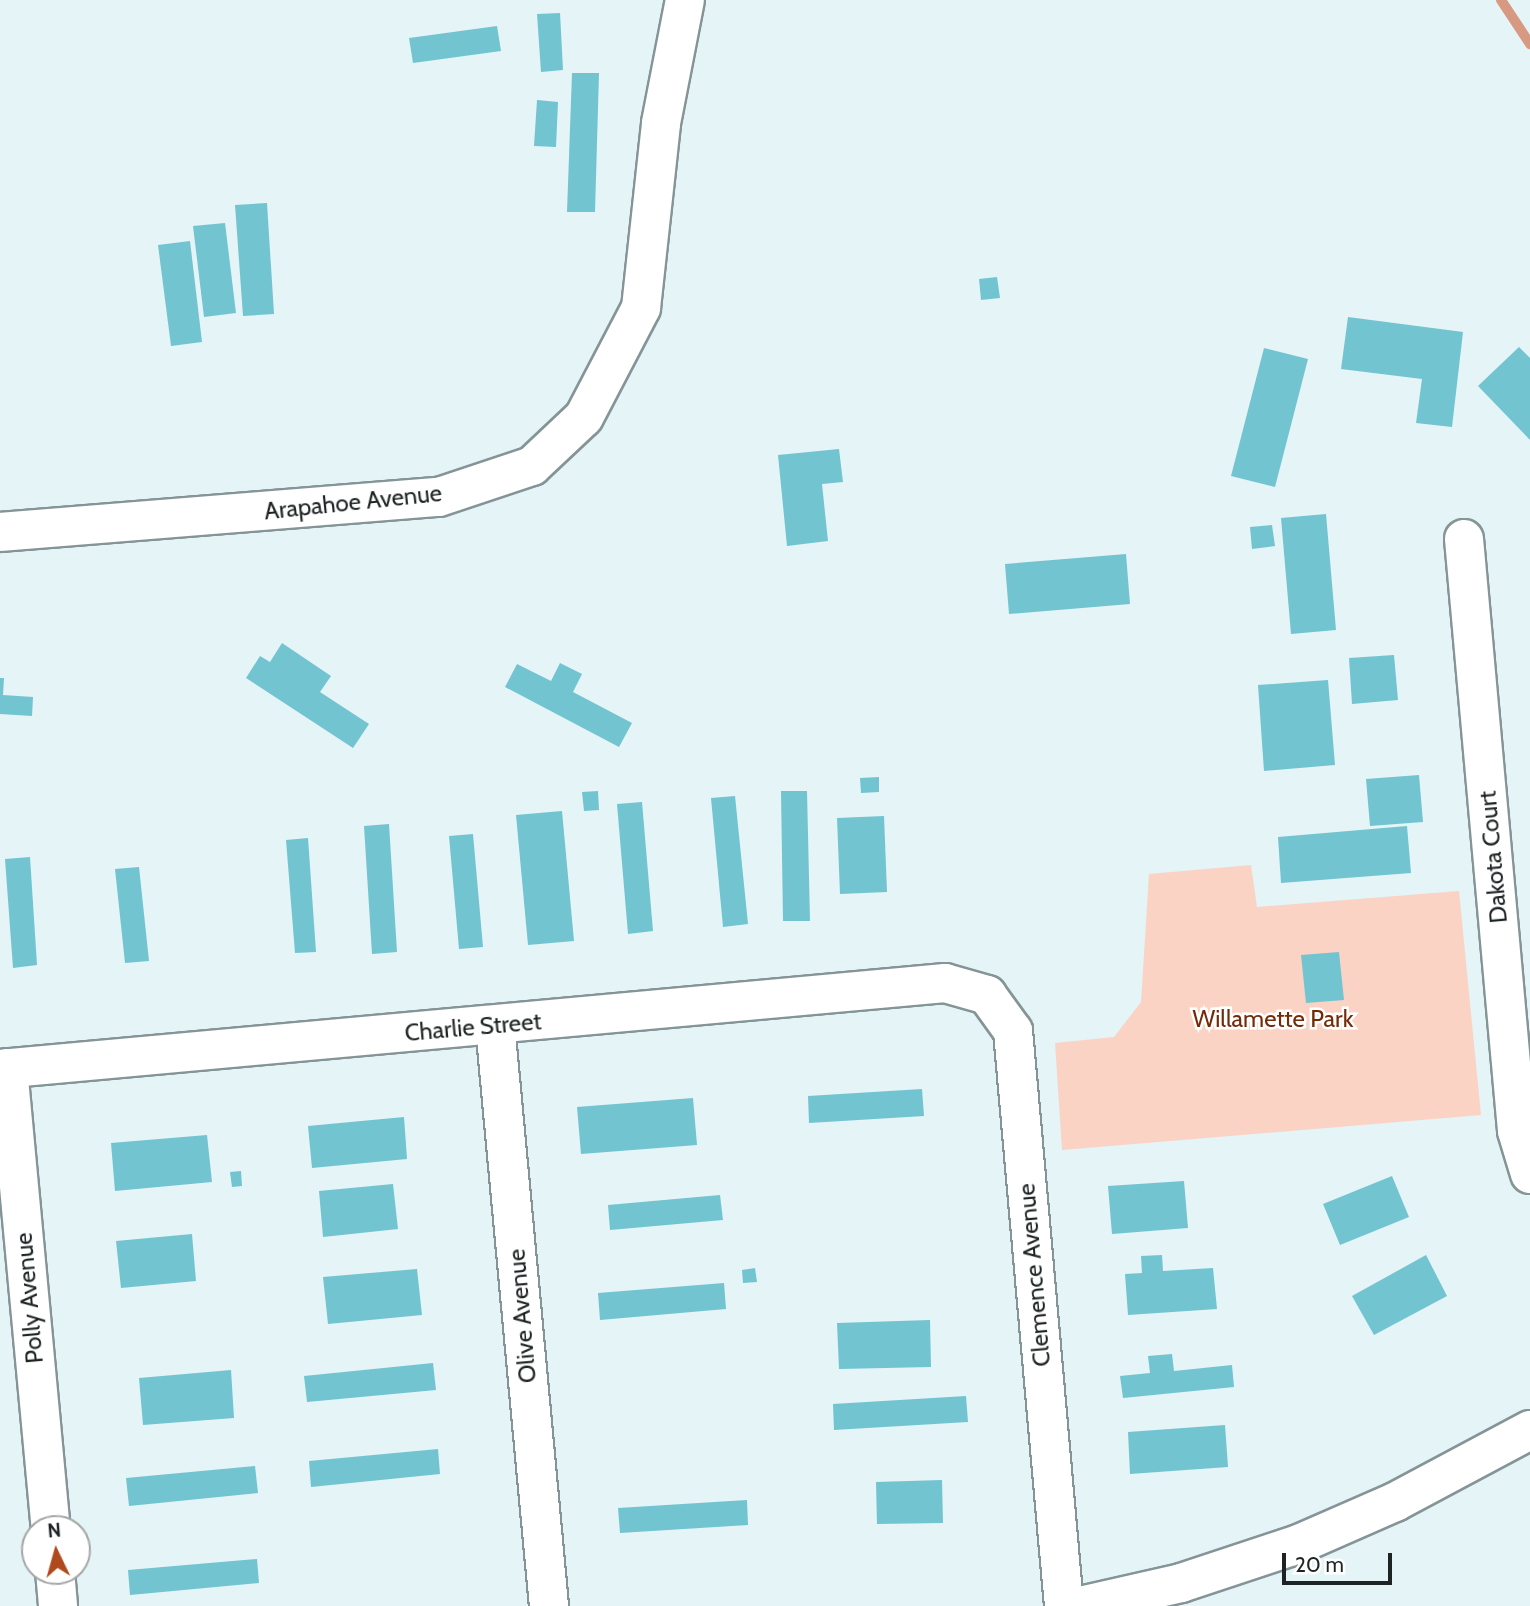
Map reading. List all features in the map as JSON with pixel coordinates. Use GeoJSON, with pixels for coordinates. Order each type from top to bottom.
{"type":"FeatureCollection","features":[{"type":"Feature","properties":{"kind":"street","name":"Arapahoe Avenue"},"geometry":{"type":"LineString","coordinates":[[0,532],[439,497],[533,466],[584,416],[641,307],[660,123],[685,0]]}},
{"type":"Feature","properties":{"kind":"street","name":"Dakota Court"},"geometry":{"type":"LineString","coordinates":[[1464,539],[1517,1132],[1530,1174]]}},
{"type":"Feature","properties":{"kind":"street","name":"Charlie Street"},"geometry":{"type":"LineString","coordinates":[[4,1068],[945,983]]}},
{"type":"Feature","properties":{"kind":"street","name":"Clemence Avenue"},"geometry":{"type":"LineString","coordinates":[[945,983],[986,995],[1013,1031],[1064,1606]]}},
{"type":"Feature","properties":{"kind":"street","name":"Olive Avenue"},"geometry":{"type":"LineString","coordinates":[[495,1025],[549,1606]]}},
{"type":"Feature","properties":{"kind":"street","name":"Polly Avenue"},"geometry":{"type":"LineString","coordinates":[[4,1068],[50,1515]]}},
{"type":"Feature","properties":{"kind":"street"},"geometry":{"type":"LineString","coordinates":[[1080,1606],[1181,1583],[1299,1544],[1395,1502],[1530,1430]]}},
{"type":"Feature","properties":{"kind":"street"},"geometry":{"type":"LineString","coordinates":[[56,1585],[58,1606]]}},
{"type":"Feature","properties":{"kind":"green space","name":"Willamette Park"},"geometry":{"type":"Polygon","coordinates":[[[1251,865],[1257,907],[1459,891],[1481,1115],[1062,1150],[1055,1043],[1114,1037],[1141,1002],[1149,874],[1251,865]]]}},
{"type":"Feature","properties":{"kind":"building"},"geometry":{"type":"Polygon","coordinates":[[[560,13],[563,70],[541,72],[537,14],[560,13]]]}},
{"type":"Feature","properties":{"kind":"building"},"geometry":{"type":"Polygon","coordinates":[[[497,26],[501,51],[413,63],[409,38],[497,26]]]}},
{"type":"Feature","properties":{"kind":"building"},"geometry":{"type":"Polygon","coordinates":[[[572,73],[599,73],[595,212],[567,212],[572,73]]]}},
{"type":"Feature","properties":{"kind":"building"},"geometry":{"type":"Polygon","coordinates":[[[537,100],[558,102],[556,147],[534,146],[537,100]]]}},
{"type":"Feature","properties":{"kind":"building"},"geometry":{"type":"Polygon","coordinates":[[[267,203],[274,314],[243,316],[235,205],[267,203]]]}},
{"type":"Feature","properties":{"kind":"building"},"geometry":{"type":"Polygon","coordinates":[[[225,223],[236,313],[204,317],[193,226],[225,223]]]}},
{"type":"Feature","properties":{"kind":"building"},"geometry":{"type":"Polygon","coordinates":[[[190,241],[202,342],[171,346],[158,245],[190,241]]]}},
{"type":"Feature","properties":{"kind":"building"},"geometry":{"type":"Polygon","coordinates":[[[997,277],[1000,298],[981,300],[979,279],[997,277]]]}},
{"type":"Feature","properties":{"kind":"building"},"geometry":{"type":"Polygon","coordinates":[[[1348,317],[1463,332],[1452,427],[1416,423],[1422,379],[1341,369],[1348,317]]]}},
{"type":"Feature","properties":{"kind":"building"},"geometry":{"type":"Polygon","coordinates":[[[1519,347],[1530,358],[1530,440],[1478,386],[1519,347]]]}},
{"type":"Feature","properties":{"kind":"building"},"geometry":{"type":"Polygon","coordinates":[[[1264,348],[1308,359],[1275,487],[1231,476],[1264,348]]]}},
{"type":"Feature","properties":{"kind":"building"},"geometry":{"type":"Polygon","coordinates":[[[839,449],[843,482],[822,484],[828,541],[787,546],[778,455],[839,449]]]}},
{"type":"Feature","properties":{"kind":"building"},"geometry":{"type":"Polygon","coordinates":[[[1326,514],[1336,630],[1291,634],[1281,518],[1326,514]]]}},
{"type":"Feature","properties":{"kind":"building"},"geometry":{"type":"Polygon","coordinates":[[[1272,525],[1275,546],[1252,549],[1250,527],[1272,525]]]}},
{"type":"Feature","properties":{"kind":"building"},"geometry":{"type":"Polygon","coordinates":[[[1126,554],[1130,604],[1009,614],[1005,564],[1126,554]]]}},
{"type":"Feature","properties":{"kind":"building"},"geometry":{"type":"Polygon","coordinates":[[[282,643],[331,676],[320,692],[369,724],[353,748],[246,678],[260,656],[270,662],[282,643]]]}},
{"type":"Feature","properties":{"kind":"building"},"geometry":{"type":"Polygon","coordinates":[[[1394,655],[1398,700],[1352,704],[1349,658],[1394,655]]]}},
{"type":"Feature","properties":{"kind":"building"},"geometry":{"type":"Polygon","coordinates":[[[560,663],[582,674],[573,692],[632,723],[619,747],[505,687],[517,664],[551,681],[560,663]]]}},
{"type":"Feature","properties":{"kind":"building"},"geometry":{"type":"Polygon","coordinates":[[[0,678],[4,678],[3,695],[33,697],[32,716],[0,714],[0,678]]]}},
{"type":"Feature","properties":{"kind":"building"},"geometry":{"type":"Polygon","coordinates":[[[1328,680],[1335,765],[1264,771],[1258,685],[1328,680]]]}},
{"type":"Feature","properties":{"kind":"building"},"geometry":{"type":"Polygon","coordinates":[[[1419,775],[1423,822],[1370,826],[1366,779],[1419,775]]]}},
{"type":"Feature","properties":{"kind":"building"},"geometry":{"type":"Polygon","coordinates":[[[879,777],[879,792],[861,793],[860,778],[879,777]]]}},
{"type":"Feature","properties":{"kind":"building"},"geometry":{"type":"Polygon","coordinates":[[[598,791],[599,810],[584,811],[582,792],[598,791]]]}},
{"type":"Feature","properties":{"kind":"building"},"geometry":{"type":"Polygon","coordinates":[[[781,791],[807,791],[810,921],[783,921],[781,791]]]}},
{"type":"Feature","properties":{"kind":"building"},"geometry":{"type":"Polygon","coordinates":[[[735,796],[748,924],[723,927],[711,798],[735,796]]]}},
{"type":"Feature","properties":{"kind":"building"},"geometry":{"type":"Polygon","coordinates":[[[642,802],[653,931],[628,934],[617,804],[642,802]]]}},
{"type":"Feature","properties":{"kind":"building"},"geometry":{"type":"Polygon","coordinates":[[[562,811],[574,941],[528,945],[516,815],[562,811]]]}},
{"type":"Feature","properties":{"kind":"building"},"geometry":{"type":"Polygon","coordinates":[[[884,816],[887,892],[840,894],[837,818],[884,816]]]}},
{"type":"Feature","properties":{"kind":"building"},"geometry":{"type":"Polygon","coordinates":[[[389,824],[397,952],[372,954],[364,826],[389,824]]]}},
{"type":"Feature","properties":{"kind":"building"},"geometry":{"type":"Polygon","coordinates":[[[1407,826],[1411,873],[1281,883],[1278,837],[1407,826]]]}},
{"type":"Feature","properties":{"kind":"building"},"geometry":{"type":"Polygon","coordinates":[[[473,834],[483,947],[459,949],[449,836],[473,834]]]}},
{"type":"Feature","properties":{"kind":"building"},"geometry":{"type":"Polygon","coordinates":[[[308,838],[316,952],[295,953],[286,840],[308,838]]]}},
{"type":"Feature","properties":{"kind":"building"},"geometry":{"type":"Polygon","coordinates":[[[30,857],[37,965],[13,968],[5,859],[30,857]]]}},
{"type":"Feature","properties":{"kind":"building"},"geometry":{"type":"Polygon","coordinates":[[[139,867],[149,961],[125,963],[115,869],[139,867]]]}},
{"type":"Feature","properties":{"kind":"building"},"geometry":{"type":"Polygon","coordinates":[[[1339,952],[1344,1000],[1306,1003],[1301,955],[1339,952]]]}},
{"type":"Feature","properties":{"kind":"building"},"geometry":{"type":"Polygon","coordinates":[[[922,1089],[924,1116],[809,1123],[808,1096],[922,1089]]]}},
{"type":"Feature","properties":{"kind":"building"},"geometry":{"type":"Polygon","coordinates":[[[693,1098],[697,1145],[581,1154],[577,1107],[693,1098]]]}},
{"type":"Feature","properties":{"kind":"building"},"geometry":{"type":"Polygon","coordinates":[[[404,1117],[407,1159],[312,1168],[308,1126],[404,1117]]]}},
{"type":"Feature","properties":{"kind":"building"},"geometry":{"type":"Polygon","coordinates":[[[207,1135],[212,1182],[115,1191],[111,1143],[207,1135]]]}},
{"type":"Feature","properties":{"kind":"building"},"geometry":{"type":"Polygon","coordinates":[[[241,1171],[242,1186],[232,1187],[230,1172],[241,1171]]]}},
{"type":"Feature","properties":{"kind":"building"},"geometry":{"type":"Polygon","coordinates":[[[1392,1176],[1409,1217],[1340,1245],[1323,1204],[1392,1176]]]}},
{"type":"Feature","properties":{"kind":"building"},"geometry":{"type":"Polygon","coordinates":[[[1184,1181],[1188,1228],[1112,1234],[1108,1186],[1184,1181]]]}},
{"type":"Feature","properties":{"kind":"building"},"geometry":{"type":"Polygon","coordinates":[[[393,1184],[398,1229],[323,1237],[319,1191],[393,1184]]]}},
{"type":"Feature","properties":{"kind":"building"},"geometry":{"type":"Polygon","coordinates":[[[720,1195],[723,1220],[610,1230],[608,1205],[720,1195]]]}},
{"type":"Feature","properties":{"kind":"building"},"geometry":{"type":"Polygon","coordinates":[[[192,1234],[196,1281],[121,1288],[116,1241],[192,1234]]]}},
{"type":"Feature","properties":{"kind":"building"},"geometry":{"type":"Polygon","coordinates":[[[1162,1255],[1163,1271],[1213,1268],[1217,1309],[1128,1315],[1125,1274],[1142,1273],[1141,1256],[1162,1255]]]}},
{"type":"Feature","properties":{"kind":"building"},"geometry":{"type":"Polygon","coordinates":[[[1426,1255],[1447,1296],[1374,1335],[1352,1296],[1426,1255]]]}},
{"type":"Feature","properties":{"kind":"building"},"geometry":{"type":"Polygon","coordinates":[[[755,1268],[757,1282],[743,1283],[742,1270],[755,1268]]]}},
{"type":"Feature","properties":{"kind":"building"},"geometry":{"type":"Polygon","coordinates":[[[417,1269],[422,1315],[328,1324],[323,1277],[417,1269]]]}},
{"type":"Feature","properties":{"kind":"building"},"geometry":{"type":"Polygon","coordinates":[[[724,1283],[726,1309],[600,1320],[598,1293],[724,1283]]]}},
{"type":"Feature","properties":{"kind":"building"},"geometry":{"type":"Polygon","coordinates":[[[930,1320],[931,1367],[839,1369],[837,1323],[930,1320]]]}},
{"type":"Feature","properties":{"kind":"building"},"geometry":{"type":"Polygon","coordinates":[[[1172,1354],[1174,1371],[1232,1365],[1234,1387],[1123,1398],[1120,1376],[1150,1373],[1148,1356],[1172,1354]]]}},
{"type":"Feature","properties":{"kind":"building"},"geometry":{"type":"Polygon","coordinates":[[[433,1363],[436,1390],[307,1402],[304,1376],[433,1363]]]}},
{"type":"Feature","properties":{"kind":"building"},"geometry":{"type":"Polygon","coordinates":[[[231,1370],[234,1418],[143,1425],[139,1378],[231,1370]]]}},
{"type":"Feature","properties":{"kind":"building"},"geometry":{"type":"Polygon","coordinates":[[[966,1396],[968,1422],[834,1430],[833,1404],[966,1396]]]}},
{"type":"Feature","properties":{"kind":"building"},"geometry":{"type":"Polygon","coordinates":[[[1225,1425],[1228,1467],[1130,1474],[1128,1432],[1225,1425]]]}},
{"type":"Feature","properties":{"kind":"building"},"geometry":{"type":"Polygon","coordinates":[[[438,1449],[440,1474],[311,1487],[309,1461],[438,1449]]]}},
{"type":"Feature","properties":{"kind":"building"},"geometry":{"type":"Polygon","coordinates":[[[255,1466],[258,1493],[129,1506],[126,1478],[255,1466]]]}},
{"type":"Feature","properties":{"kind":"building"},"geometry":{"type":"Polygon","coordinates":[[[942,1480],[943,1523],[877,1524],[876,1482],[942,1480]]]}},
{"type":"Feature","properties":{"kind":"building"},"geometry":{"type":"Polygon","coordinates":[[[747,1500],[748,1525],[620,1533],[618,1508],[747,1500]]]}},
{"type":"Feature","properties":{"kind":"building"},"geometry":{"type":"Polygon","coordinates":[[[257,1559],[259,1583],[130,1595],[128,1570],[257,1559]]]}},
{"type":"Feature","properties":{"kind":"waterway"},"geometry":{"type":"LineString","coordinates":[[1501,0],[1530,44]]}}]}
